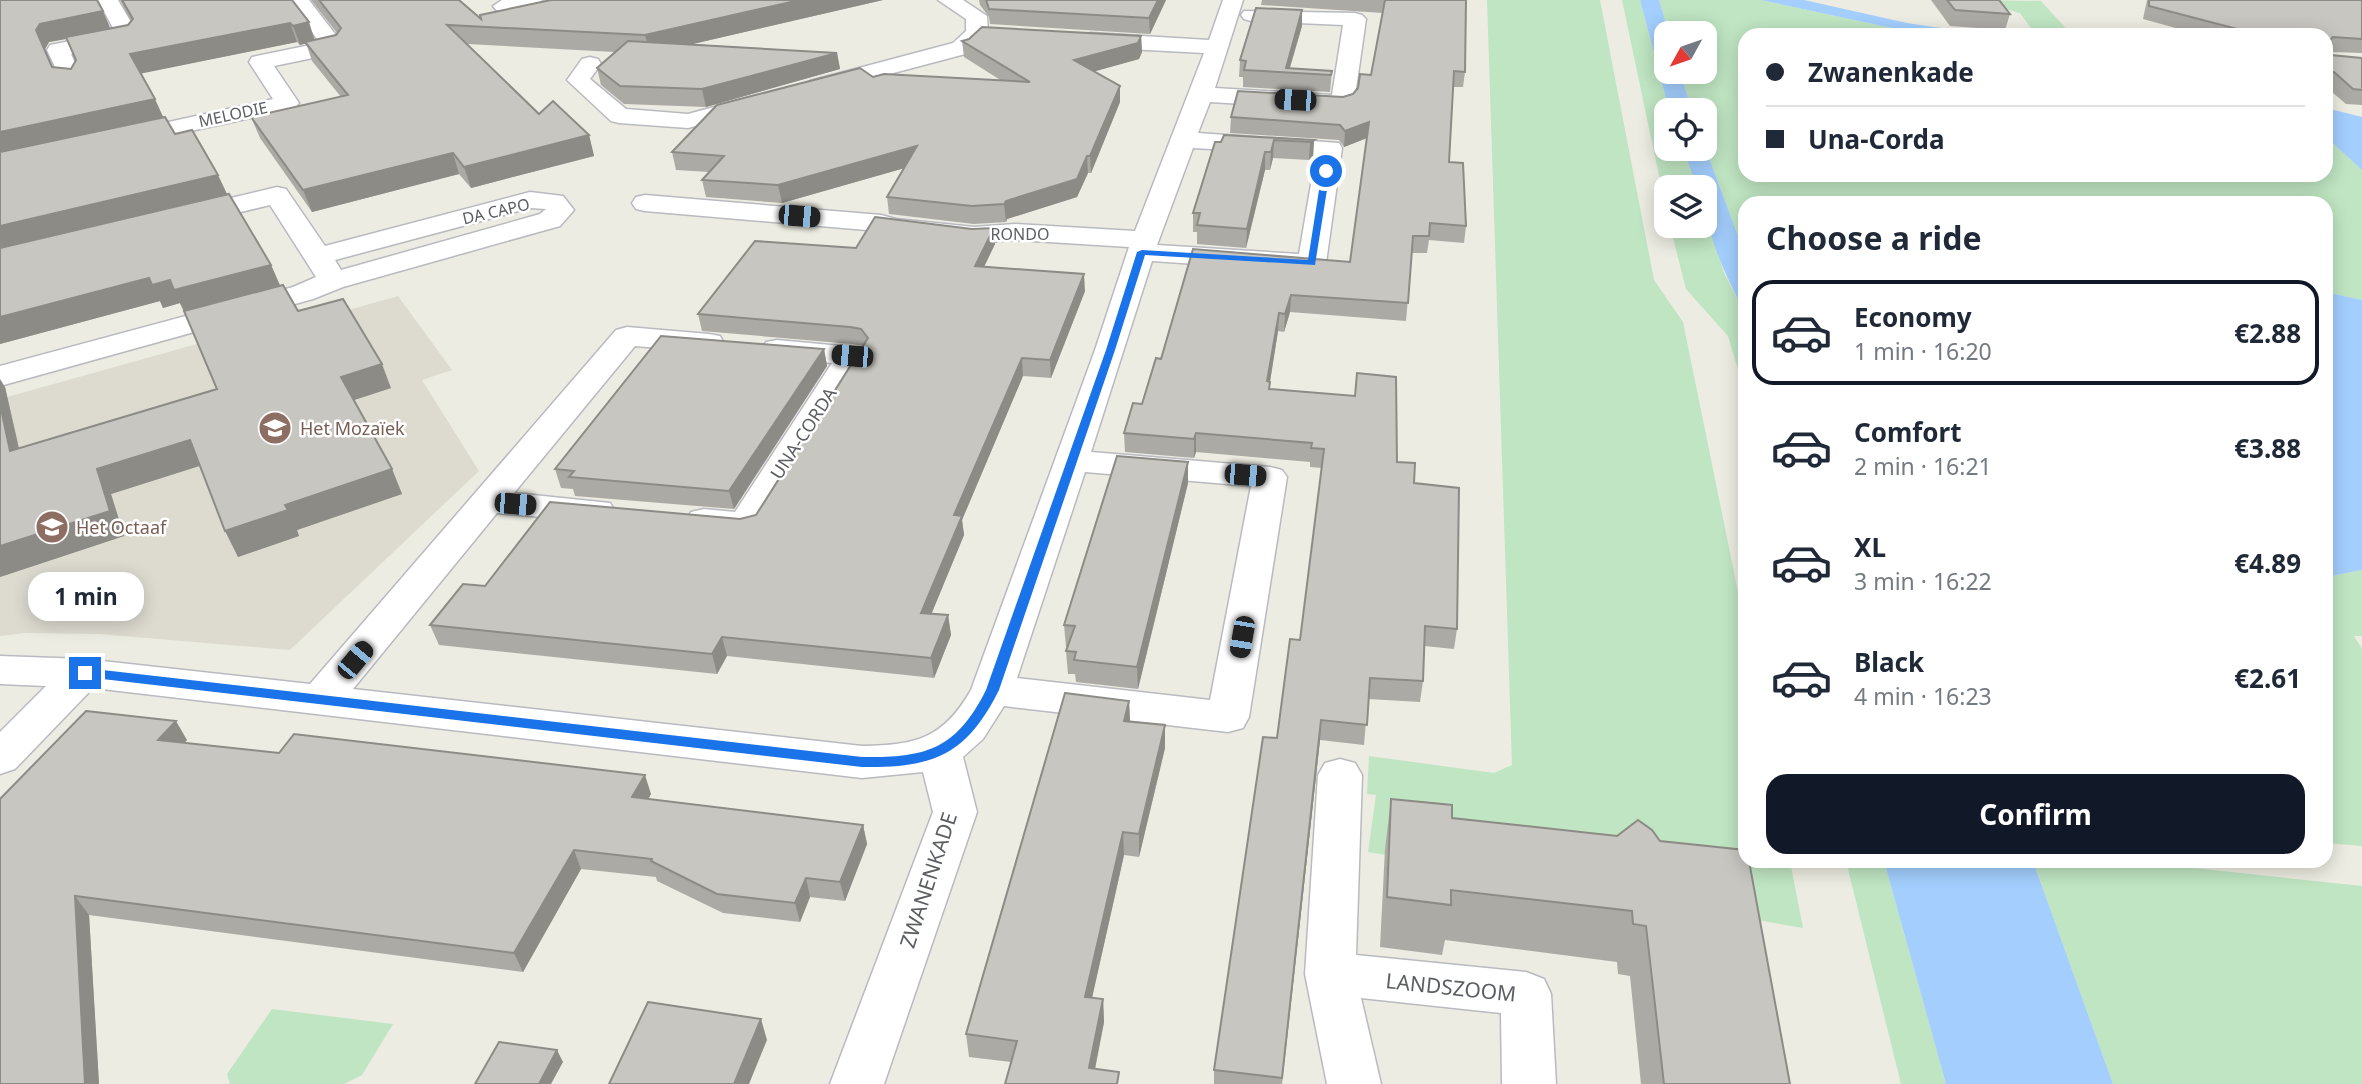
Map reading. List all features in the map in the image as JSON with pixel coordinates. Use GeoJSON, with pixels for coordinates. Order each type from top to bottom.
{"type":"FeatureCollection","features":[{"type":"Feature","properties":{"kind":"street"},"geometry":{"type":"LineString","coordinates":[[72,81],[58,50],[128,36],[108,0]]}},
{"type":"Feature","properties":{"kind":"street","name":"MELODIE"},"geometry":{"type":"LineString","coordinates":[[96,144],[287,103],[260,62],[334,47],[298,0]]}},
{"type":"Feature","properties":{"kind":"street"},"geometry":{"type":"LineString","coordinates":[[503,6],[532,0]]}},
{"type":"Feature","properties":{"kind":"street"},"geometry":{"type":"LineString","coordinates":[[948,0],[977,16],[977,33]]}},
{"type":"Feature","properties":{"kind":"street"},"geometry":{"type":"LineString","coordinates":[[0,670],[85,673],[862,762],[904,763],[940,752],[964,733],[980,714],[992,690],[1111,350],[1143,246],[1231,7],[1355,19],[1342,103],[1201,94]]}},
{"type":"Feature","properties":{"kind":"street"},"geometry":{"type":"LineString","coordinates":[[590,64],[578,80],[619,116],[688,121],[961,48],[977,33],[1004,34]]}},
{"type":"Feature","properties":{"kind":"street"},"geometry":{"type":"LineString","coordinates":[[1070,38],[1216,47]]}},
{"type":"Feature","properties":{"kind":"street"},"geometry":{"type":"LineString","coordinates":[[1143,246],[1311,263],[1330,148],[1183,140]]}},
{"type":"Feature","properties":{"kind":"street"},"geometry":{"type":"LineString","coordinates":[[158,224],[277,195],[326,269]]}},
{"type":"Feature","properties":{"kind":"street","name":"DA CAPO"},"geometry":{"type":"LineString","coordinates":[[0,376],[303,293],[326,269],[530,200],[554,202],[561,210],[550,220],[326,269]]}},
{"type":"Feature","properties":{"kind":"street","name":"RONDO"},"geometry":{"type":"LineString","coordinates":[[645,203],[881,223],[893,227],[974,235],[1015,232],[1143,246]]}},
{"type":"Feature","properties":{"kind":"street","name":"UNA-CORDA"},"geometry":{"type":"LineString","coordinates":[[321,699],[490,502],[627,336],[852,356],[745,524],[678,518]]}},
{"type":"Feature","properties":{"kind":"street"},"geometry":{"type":"LineString","coordinates":[[992,690],[1228,717],[1270,477],[1070,461]]}},
{"type":"Feature","properties":{"kind":"street"},"geometry":{"type":"LineString","coordinates":[[490,502],[624,513]]}},
{"type":"Feature","properties":{"kind":"street"},"geometry":{"type":"LineString","coordinates":[[0,758],[85,673]]}},
{"type":"Feature","properties":{"kind":"street","name":"ZWANENKADE"},"geometry":{"type":"LineString","coordinates":[[858,1084],[955,812],[940,752]]}},
{"type":"Feature","properties":{"kind":"street"},"geometry":{"type":"LineString","coordinates":[[1340,775],[1330,974],[1354,1084]]}},
{"type":"Feature","properties":{"kind":"street","name":"LANDSZOOM"},"geometry":{"type":"LineString","coordinates":[[1330,974],[1526,994],[1529,1084]]}},
{"type":"Feature","properties":{"kind":"shaded area"},"geometry":{"type":"Polygon","coordinates":[[[398,296],[452,370],[422,380],[479,471],[290,650],[99,634],[26,633],[0,636],[0,399],[319,310],[338,313],[398,296]]]}},
{"type":"Feature","properties":{"kind":"green space"},"geometry":{"type":"Polygon","coordinates":[[[1487,0],[1600,0],[1654,280],[1683,322],[1738,592],[1738,868],[1791,868],[1803,928],[1368,852],[1376,795],[1367,794],[1369,756],[1494,773],[1512,765],[1487,0]]]}},
{"type":"Feature","properties":{"kind":"green space"},"geometry":{"type":"Polygon","coordinates":[[[1622,0],[1640,0],[1654,53],[1654,84],[1662,84],[1666,98],[1654,98],[1654,152],[1622,0]]]}},
{"type":"Feature","properties":{"kind":"green space"},"geometry":{"type":"Polygon","coordinates":[[[1659,0],[1761,0],[1892,28],[1738,28],[1738,182],[2333,182],[2333,143],[2362,170],[2362,300],[2333,294],[2333,196],[1738,196],[1738,236],[1710,161],[1717,161],[1717,98],[1688,98],[1684,84],[1717,84],[1717,21],[1665,21],[1659,0]]]}},
{"type":"Feature","properties":{"kind":"green space"},"geometry":{"type":"Polygon","coordinates":[[[1971,0],[2041,1],[2066,28],[2031,28],[2020,13],[1971,0]]]}},
{"type":"Feature","properties":{"kind":"green space"},"geometry":{"type":"Polygon","coordinates":[[[1656,161],[1687,161],[1693,175],[1659,175],[1656,161]]]}},
{"type":"Feature","properties":{"kind":"green space"},"geometry":{"type":"Polygon","coordinates":[[[1673,238],[1714,238],[1724,273],[1738,300],[1738,370],[1728,336],[1686,289],[1673,238]]]}},
{"type":"Feature","properties":{"kind":"green space"},"geometry":{"type":"Polygon","coordinates":[[[2362,570],[2362,636],[2354,636],[2362,649],[2362,846],[2333,844],[2333,576],[2362,570]]]}},
{"type":"Feature","properties":{"kind":"green space"},"geometry":{"type":"Polygon","coordinates":[[[1848,868],[1886,868],[1946,1084],[1901,1084],[1848,868]]]}},
{"type":"Feature","properties":{"kind":"green space"},"geometry":{"type":"Polygon","coordinates":[[[2036,868],[2194,868],[2362,886],[2362,1084],[2113,1084],[2036,868]]]}},
{"type":"Feature","properties":{"kind":"green space"},"geometry":{"type":"Polygon","coordinates":[[[272,1009],[393,1024],[362,1075],[344,1084],[230,1084],[227,1074],[272,1009]]]}},
{"type":"Feature","properties":{"kind":"water"},"geometry":{"type":"Polygon","coordinates":[[[1640,0],[1659,0],[1665,21],[1654,21],[1654,53],[1640,0]]]}},
{"type":"Feature","properties":{"kind":"water"},"geometry":{"type":"Polygon","coordinates":[[[1761,0],[1804,0],[1941,28],[1892,28],[1761,0]]]}},
{"type":"Feature","properties":{"kind":"water"},"geometry":{"type":"Polygon","coordinates":[[[1662,84],[1684,84],[1688,98],[1666,98],[1662,84]]]}},
{"type":"Feature","properties":{"kind":"water"},"geometry":{"type":"Polygon","coordinates":[[[2333,110],[2362,117],[2362,170],[2333,143],[2333,110]]]}},
{"type":"Feature","properties":{"kind":"water"},"geometry":{"type":"Polygon","coordinates":[[[1687,161],[1710,161],[1715,175],[1693,175],[1687,161]]]}},
{"type":"Feature","properties":{"kind":"water"},"geometry":{"type":"Polygon","coordinates":[[[1717,179],[1738,236],[1738,299],[1713,238],[1717,238],[1717,179]]]}},
{"type":"Feature","properties":{"kind":"water"},"geometry":{"type":"Polygon","coordinates":[[[2333,294],[2362,300],[2362,570],[2333,576],[2333,294]]]}},
{"type":"Feature","properties":{"kind":"water"},"geometry":{"type":"Polygon","coordinates":[[[1886,868],[2036,868],[2113,1084],[1946,1084],[1886,868]]]}},
{"type":"Feature","properties":{"kind":"building"},"geometry":{"type":"Polygon","coordinates":[[[0,0],[97,0],[103,11],[40,24],[36,30],[52,67],[71,69],[76,60],[66,37],[128,25],[133,19],[122,0],[292,0],[309,22],[293,26],[290,23],[130,54],[155,99],[0,132],[0,0]]]}},
{"type":"Feature","properties":{"kind":"building"},"geometry":{"type":"Polygon","coordinates":[[[319,0],[459,0],[481,19],[480,15],[551,0],[800,0],[645,35],[447,25],[539,114],[553,101],[589,135],[464,167],[453,153],[303,190],[251,117],[348,95],[305,42],[336,35],[341,28],[319,0]]]}},
{"type":"Feature","properties":{"kind":"building"},"geometry":{"type":"Polygon","coordinates":[[[986,0],[1158,0],[1149,18],[989,9],[986,0]]]}},
{"type":"Feature","properties":{"kind":"building"},"geometry":{"type":"Polygon","coordinates":[[[1385,0],[1466,0],[1465,72],[1454,71],[1449,162],[1463,163],[1466,226],[1430,223],[1429,236],[1413,236],[1408,303],[1291,295],[1285,314],[1279,313],[1267,381],[1270,382],[1269,389],[1355,396],[1357,373],[1396,377],[1397,462],[1415,463],[1414,483],[1459,488],[1457,629],[1425,626],[1423,681],[1370,678],[1367,725],[1321,720],[1282,1078],[1214,1070],[1263,737],[1277,738],[1290,639],[1300,640],[1324,449],[1311,448],[1312,443],[1196,433],[1194,439],[1124,433],[1133,403],[1142,404],[1156,358],[1161,359],[1193,249],[1350,262],[1369,122],[1345,131],[1340,125],[1231,117],[1238,91],[1343,97],[1353,94],[1358,88],[1360,74],[1371,75],[1385,0]]]}},
{"type":"Feature","properties":{"kind":"building"},"geometry":{"type":"Polygon","coordinates":[[[1947,0],[1999,0],[2010,14],[1955,10],[1947,0]]]}},
{"type":"Feature","properties":{"kind":"building"},"geometry":{"type":"Polygon","coordinates":[[[2149,0],[2362,0],[2362,39],[2333,37],[2333,28],[2233,28],[2149,6],[2149,0]]]}},
{"type":"Feature","properties":{"kind":"building"},"geometry":{"type":"Polygon","coordinates":[[[1256,8],[1302,10],[1286,68],[1332,71],[1331,75],[1244,70],[1246,61],[1240,60],[1256,8]]]}},
{"type":"Feature","properties":{"kind":"building"},"geometry":{"type":"Polygon","coordinates":[[[982,27],[1141,36],[1138,43],[1074,60],[1120,86],[1090,156],[1087,156],[1077,179],[1006,201],[1004,204],[972,206],[887,197],[917,146],[778,185],[702,180],[724,156],[672,152],[717,105],[860,68],[873,77],[884,74],[1030,82],[962,41],[969,39],[982,27]]]}},
{"type":"Feature","properties":{"kind":"building"},"geometry":{"type":"Polygon","coordinates":[[[628,41],[837,53],[702,89],[620,86],[597,68],[628,41]]]}},
{"type":"Feature","properties":{"kind":"building"},"geometry":{"type":"Polygon","coordinates":[[[2333,55],[2362,58],[2362,90],[2353,89],[2334,72],[2333,55]]]}},
{"type":"Feature","properties":{"kind":"building"},"geometry":{"type":"Polygon","coordinates":[[[165,117],[175,134],[192,130],[218,175],[0,226],[0,152],[165,117]]]}},
{"type":"Feature","properties":{"kind":"building"},"geometry":{"type":"Polygon","coordinates":[[[1224,135],[1314,140],[1274,140],[1271,152],[1265,152],[1247,229],[1197,225],[1200,213],[1193,213],[1215,142],[1221,142],[1224,135]]]}},
{"type":"Feature","properties":{"kind":"building"},"geometry":{"type":"Polygon","coordinates":[[[229,194],[271,265],[174,290],[170,280],[152,285],[149,278],[0,317],[0,248],[229,194]]]}},
{"type":"Feature","properties":{"kind":"building"},"geometry":{"type":"Polygon","coordinates":[[[875,217],[972,229],[994,228],[975,266],[1084,274],[1050,360],[1022,358],[954,515],[962,516],[921,613],[948,615],[931,658],[722,637],[712,654],[430,625],[463,584],[485,586],[550,502],[740,519],[756,515],[868,338],[861,329],[850,327],[698,314],[755,241],[856,248],[875,217]]]}},
{"type":"Feature","properties":{"kind":"building"},"geometry":{"type":"Polygon","coordinates":[[[283,285],[298,311],[343,299],[382,364],[341,377],[392,469],[285,505],[288,510],[225,531],[190,440],[97,469],[110,511],[0,546],[0,404],[10,451],[217,389],[184,311],[283,285]]]}},
{"type":"Feature","properties":{"kind":"building"},"geometry":{"type":"Polygon","coordinates":[[[661,336],[824,349],[729,491],[569,477],[574,471],[555,469],[661,336]]]}},
{"type":"Feature","properties":{"kind":"building"},"geometry":{"type":"Polygon","coordinates":[[[1117,456],[1188,462],[1137,667],[1074,660],[1076,652],[1066,651],[1075,626],[1064,625],[1117,456]]]}},
{"type":"Feature","properties":{"kind":"building"},"geometry":{"type":"Polygon","coordinates":[[[1065,693],[1129,701],[1124,721],[1165,725],[1139,834],[1123,832],[1085,997],[1103,999],[1089,1068],[1119,1072],[1117,1084],[1005,1084],[1017,1041],[966,1034],[1065,693]]]}},
{"type":"Feature","properties":{"kind":"building"},"geometry":{"type":"Polygon","coordinates":[[[86,711],[176,721],[158,740],[279,753],[294,734],[645,775],[632,797],[863,825],[840,882],[806,878],[795,903],[717,894],[651,861],[652,859],[574,850],[514,953],[75,896],[85,1084],[0,1084],[0,799],[86,711]]]}},
{"type":"Feature","properties":{"kind":"building"},"geometry":{"type":"Polygon","coordinates":[[[1391,799],[1452,805],[1452,818],[1617,836],[1638,820],[1652,830],[1660,841],[1738,849],[1738,868],[1750,868],[1790,1084],[1664,1084],[1646,926],[1633,924],[1632,911],[1451,890],[1451,905],[1387,897],[1391,799]]]}},
{"type":"Feature","properties":{"kind":"building"},"geometry":{"type":"Polygon","coordinates":[[[648,1002],[761,1019],[734,1084],[609,1084],[648,1002]]]}},
{"type":"Feature","properties":{"kind":"building"},"geometry":{"type":"Polygon","coordinates":[[[499,1042],[557,1050],[539,1084],[475,1084],[499,1042]]]}},
{"type":"Feature","properties":{"kind":"place","name":"Het Mozaïek"},"geometry":{"type":"Point","coordinates":[275,428]}},
{"type":"Feature","properties":{"kind":"place","name":"Het Octaaf"},"geometry":{"type":"Point","coordinates":[52,527]}},
{"type":"Feature","properties":{"kind":"route"},"geometry":{"type":"LineString","coordinates":[[85,673],[862,762],[904,763],[940,752],[964,733],[980,714],[992,690],[1111,350],[1142,252],[1311,263],[1326,171]]}}]}
